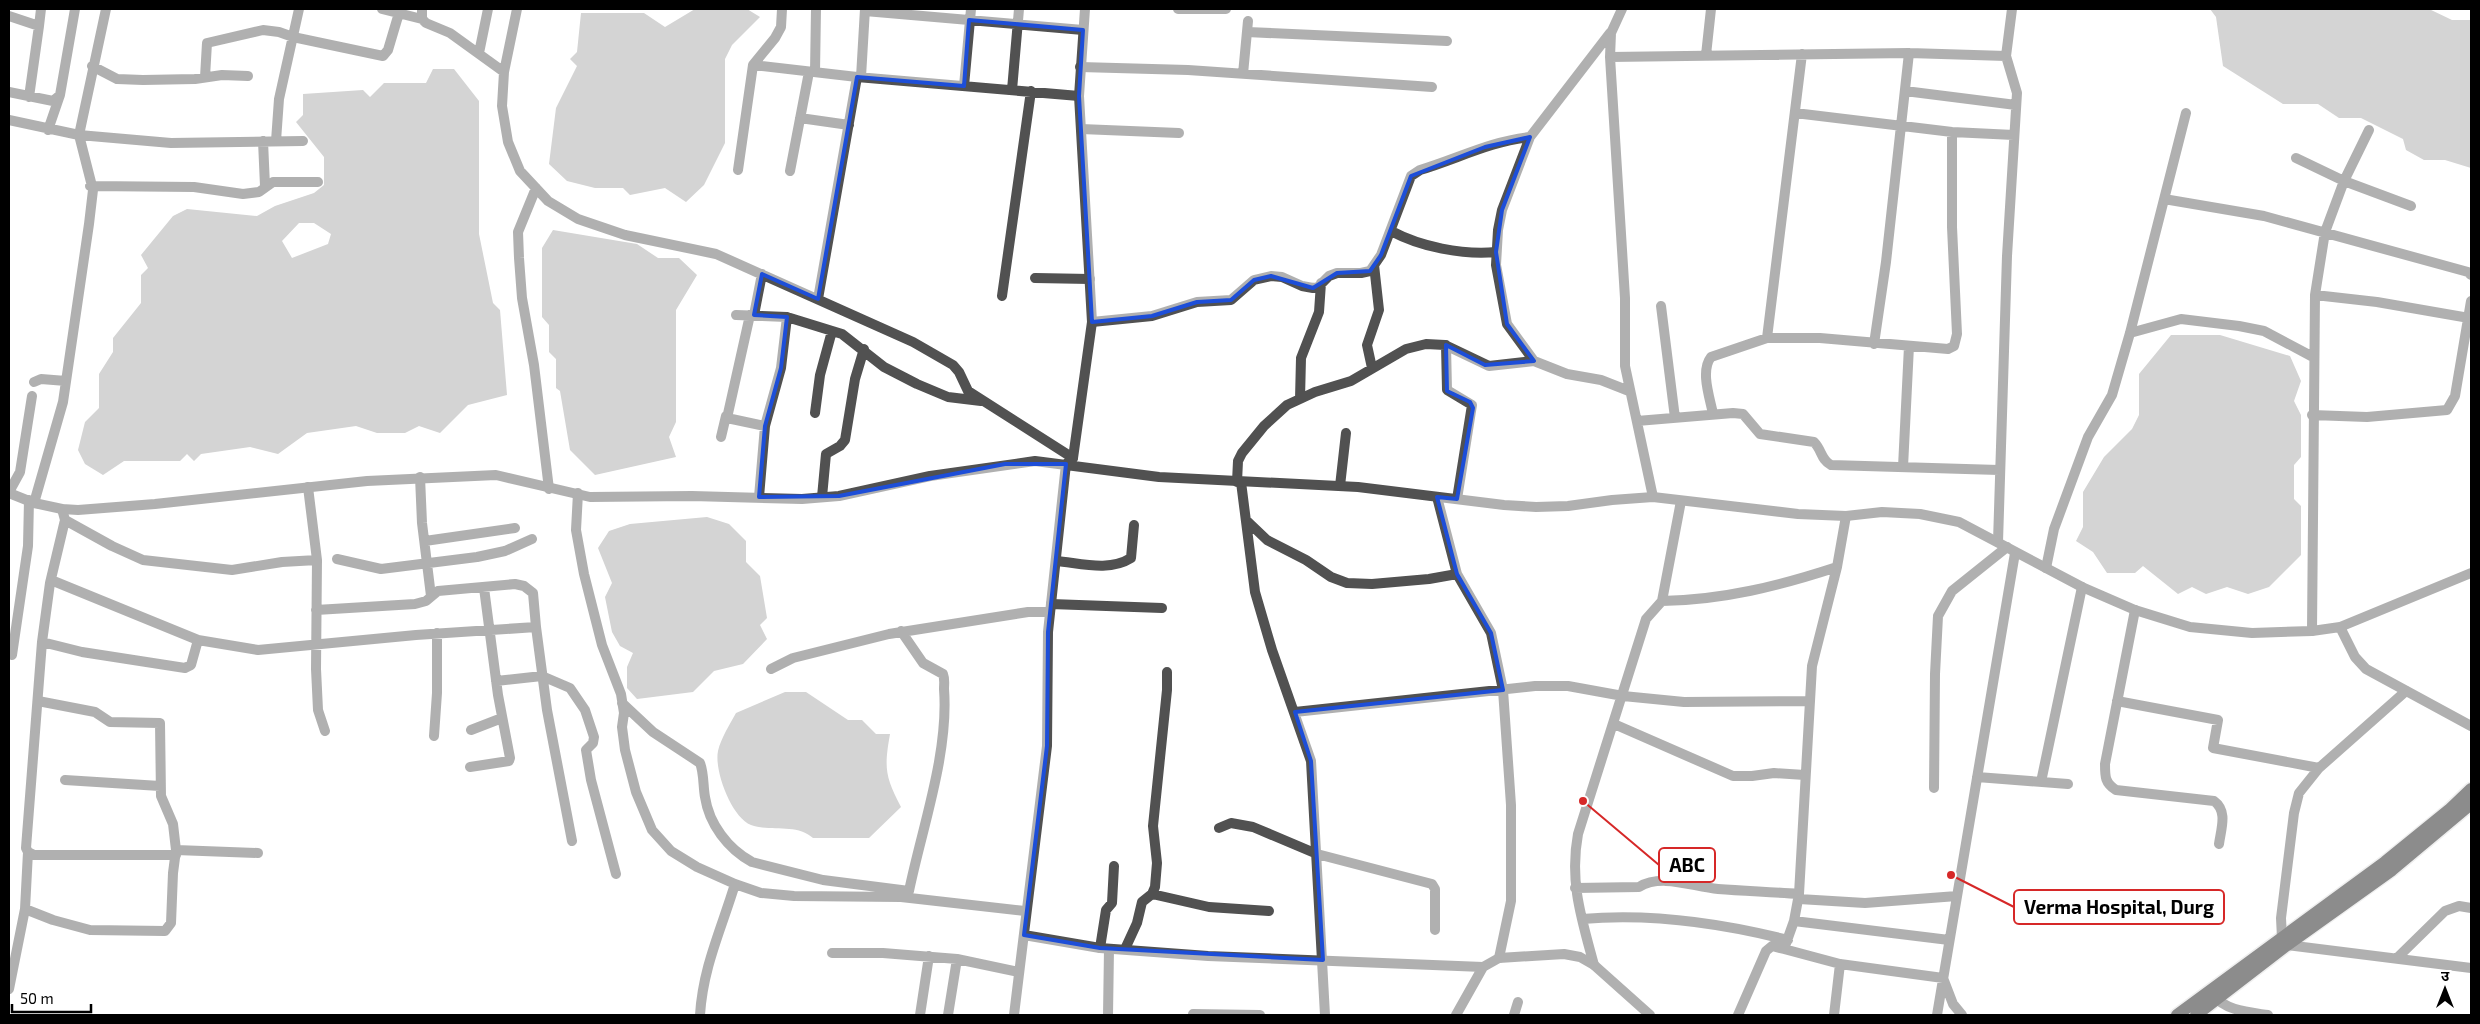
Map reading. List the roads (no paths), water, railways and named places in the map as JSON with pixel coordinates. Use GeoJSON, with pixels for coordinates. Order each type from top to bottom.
{"type":"FeatureCollection","features":[{"type":"Feature","properties":{"kind":"main road"},"geometry":{"type":"LineString","coordinates":[[2177,1015],[2213,996],[2284,942],[2449,810],[2471,789]]}},
{"type":"Feature","properties":{"kind":"main road"},"geometry":{"type":"LineString","coordinates":[[2284,942],[2392,870],[2471,804]]}},
{"type":"Feature","properties":{"kind":"main road"},"geometry":{"type":"LineString","coordinates":[[2196,1015],[2213,996]]}},
{"type":"Feature","properties":{"kind":"street"},"geometry":{"type":"LineString","coordinates":[[29,97],[41,9]]}},
{"type":"Feature","properties":{"kind":"street"},"geometry":{"type":"LineString","coordinates":[[48,130],[60,95],[75,9]]}},
{"type":"Feature","properties":{"kind":"street"},"geometry":{"type":"LineString","coordinates":[[12,656],[28,546],[32,502],[63,402],[89,224],[92,190],[79,135],[92,66],[106,9]]}},
{"type":"Feature","properties":{"kind":"street"},"geometry":{"type":"LineString","coordinates":[[276,142],[279,100],[299,9]]}},
{"type":"Feature","properties":{"kind":"street"},"geometry":{"type":"LineString","coordinates":[[382,9],[399,13],[422,14],[426,24],[450,33],[504,72]]}},
{"type":"Feature","properties":{"kind":"street"},"geometry":{"type":"LineString","coordinates":[[479,53],[488,9]]}},
{"type":"Feature","properties":{"kind":"street"},"geometry":{"type":"LineString","coordinates":[[517,9],[504,72],[502,106],[508,142],[520,171],[548,201],[578,219],[625,235],[716,254],[913,342],[953,365],[959,372],[968,391],[1069,461]]}},
{"type":"Feature","properties":{"kind":"street"},"geometry":{"type":"LineString","coordinates":[[738,170],[753,65],[781,27],[782,9]]}},
{"type":"Feature","properties":{"kind":"street"},"geometry":{"type":"LineString","coordinates":[[790,171],[800,118],[812,72],[816,9]]}},
{"type":"Feature","properties":{"kind":"street"},"geometry":{"type":"LineString","coordinates":[[964,86],[971,9]]}},
{"type":"Feature","properties":{"kind":"street"},"geometry":{"type":"LineString","coordinates":[[1012,90],[1019,9]]}},
{"type":"Feature","properties":{"kind":"street"},"geometry":{"type":"LineString","coordinates":[[1014,1015],[1024,935],[1025,911],[1047,746],[1051,608],[1056,561],[1069,461],[1092,322],[1079,96],[1085,9]]}},
{"type":"Feature","properties":{"kind":"street"},"geometry":{"type":"LineString","coordinates":[[1178,9],[1226,9]]}},
{"type":"Feature","properties":{"kind":"street"},"geometry":{"type":"LineString","coordinates":[[1534,361],[1507,324],[1496,252],[1502,210],[1530,137],[1611,32],[1622,9]]}},
{"type":"Feature","properties":{"kind":"street"},"geometry":{"type":"LineString","coordinates":[[1706,55],[1711,9]]}},
{"type":"Feature","properties":{"kind":"street"},"geometry":{"type":"LineString","coordinates":[[1937,1015],[1977,777],[2007,547],[1999,470],[2007,256],[2016,105],[2015,84],[2006,56],[2012,9]]}},
{"type":"Feature","properties":{"kind":"street"},"geometry":{"type":"LineString","coordinates":[[818,299],[848,125],[859,77],[865,10],[922,12],[970,20],[1083,30]]}},
{"type":"Feature","properties":{"kind":"street"},"geometry":{"type":"LineString","coordinates":[[205,77],[206,45],[209,42],[263,30],[382,56],[388,50],[399,13]]}},
{"type":"Feature","properties":{"kind":"street"},"geometry":{"type":"LineString","coordinates":[[9,16],[39,26]]}},
{"type":"Feature","properties":{"kind":"street"},"geometry":{"type":"LineString","coordinates":[[1243,74],[1248,21]]}},
{"type":"Feature","properties":{"kind":"street"},"geometry":{"type":"LineString","coordinates":[[1247,32],[1447,41]]}},
{"type":"Feature","properties":{"kind":"street"},"geometry":{"type":"LineString","coordinates":[[1611,32],[1610,57],[1625,298],[1625,366],[1653,497]]}},
{"type":"Feature","properties":{"kind":"street"},"geometry":{"type":"LineString","coordinates":[[1610,57],[1909,53],[2006,56]]}},
{"type":"Feature","properties":{"kind":"street"},"geometry":{"type":"LineString","coordinates":[[1874,344],[1886,262],[1909,53]]}},
{"type":"Feature","properties":{"kind":"street"},"geometry":{"type":"LineString","coordinates":[[1767,338],[1802,54]]}},
{"type":"Feature","properties":{"kind":"street"},"geometry":{"type":"LineString","coordinates":[[753,65],[859,77],[1079,96]]}},
{"type":"Feature","properties":{"kind":"street"},"geometry":{"type":"LineString","coordinates":[[92,66],[117,79],[143,80],[248,76]]}},
{"type":"Feature","properties":{"kind":"street"},"geometry":{"type":"LineString","coordinates":[[1080,67],[1243,74],[1432,87]]}},
{"type":"Feature","properties":{"kind":"street"},"geometry":{"type":"LineString","coordinates":[[1905,91],[2016,105]]}},
{"type":"Feature","properties":{"kind":"street"},"geometry":{"type":"LineString","coordinates":[[9,92],[52,101],[60,95]]}},
{"type":"Feature","properties":{"kind":"street"},"geometry":{"type":"LineString","coordinates":[[1002,296],[1031,92]]}},
{"type":"Feature","properties":{"kind":"street"},"geometry":{"type":"LineString","coordinates":[[1795,113],[1952,132],[2014,135]]}},
{"type":"Feature","properties":{"kind":"street"},"geometry":{"type":"LineString","coordinates":[[2046,568],[2054,529],[2088,437],[2112,395],[2130,333],[2186,113]]}},
{"type":"Feature","properties":{"kind":"street"},"geometry":{"type":"LineString","coordinates":[[800,118],[848,125]]}},
{"type":"Feature","properties":{"kind":"street"},"geometry":{"type":"LineString","coordinates":[[9,120],[48,130],[79,135],[171,143],[302,141]]}},
{"type":"Feature","properties":{"kind":"street"},"geometry":{"type":"LineString","coordinates":[[1081,129],[1179,133]]}},
{"type":"Feature","properties":{"kind":"street"},"geometry":{"type":"LineString","coordinates":[[2312,631],[2314,295],[2325,232],[2344,181],[2369,130]]}},
{"type":"Feature","properties":{"kind":"street"},"geometry":{"type":"LineString","coordinates":[[1713,414],[1706,363],[1711,357],[1767,338],[1820,338],[1874,344],[1948,348],[1954,346],[1956,341],[1952,227],[1952,132]]}},
{"type":"Feature","properties":{"kind":"street"},"geometry":{"type":"LineString","coordinates":[[1092,322],[1152,316],[1197,302],[1231,300],[1254,280],[1271,276],[1282,277],[1302,286],[1312,288],[1318,287],[1337,273],[1370,271],[1391,231],[1411,176],[1420,170],[1508,139],[1530,137]]}},
{"type":"Feature","properties":{"kind":"street"},"geometry":{"type":"LineString","coordinates":[[263,141],[266,186]]}},
{"type":"Feature","properties":{"kind":"street"},"geometry":{"type":"LineString","coordinates":[[2296,158],[2344,181],[2411,206]]}},
{"type":"Feature","properties":{"kind":"street"},"geometry":{"type":"LineString","coordinates":[[90,186],[194,187],[243,194],[259,192],[273,182],[318,182]]}},
{"type":"Feature","properties":{"kind":"street"},"geometry":{"type":"LineString","coordinates":[[536,188],[518,232],[518,258],[522,298],[534,365],[548,488]]}},
{"type":"Feature","properties":{"kind":"street"},"geometry":{"type":"LineString","coordinates":[[2164,199],[2264,216],[2468,272],[2471,275]]}},
{"type":"Feature","properties":{"kind":"street"},"geometry":{"type":"LineString","coordinates":[[1391,231],[1403,238],[1438,247],[1482,254],[1496,252]]}},
{"type":"Feature","properties":{"kind":"street"},"geometry":{"type":"LineString","coordinates":[[1372,368],[1367,345],[1379,310],[1377,278],[1374,265]]}},
{"type":"Feature","properties":{"kind":"street"},"geometry":{"type":"LineString","coordinates":[[721,437],[762,274]]}},
{"type":"Feature","properties":{"kind":"street"},"geometry":{"type":"LineString","coordinates":[[1035,278],[1090,279]]}},
{"type":"Feature","properties":{"kind":"street"},"geometry":{"type":"LineString","coordinates":[[1300,398],[1301,358],[1319,312],[1321,283]]}},
{"type":"Feature","properties":{"kind":"street"},"geometry":{"type":"LineString","coordinates":[[2314,295],[2377,302],[2469,318]]}},
{"type":"Feature","properties":{"kind":"street"},"geometry":{"type":"LineString","coordinates":[[2312,415],[2368,416],[2447,410],[2455,396],[2471,301]]}},
{"type":"Feature","properties":{"kind":"street"},"geometry":{"type":"LineString","coordinates":[[1661,306],[1675,418]]}},
{"type":"Feature","properties":{"kind":"street"},"geometry":{"type":"LineString","coordinates":[[736,315],[787,317],[842,334],[864,349],[884,367],[917,384],[948,397],[985,402]]}},
{"type":"Feature","properties":{"kind":"street"},"geometry":{"type":"LineString","coordinates":[[759,497],[765,426],[782,368],[787,317]]}},
{"type":"Feature","properties":{"kind":"street"},"geometry":{"type":"LineString","coordinates":[[2130,333],[2181,319],[2239,326],[2264,331],[2313,358]]}},
{"type":"Feature","properties":{"kind":"street"},"geometry":{"type":"LineString","coordinates":[[815,412],[820,375],[832,331]]}},
{"type":"Feature","properties":{"kind":"street"},"geometry":{"type":"LineString","coordinates":[[1324,1015],[1323,960],[1311,761],[1272,650],[1255,592],[1239,482],[1238,461],[1250,443],[1276,414],[1300,398],[1351,381],[1406,349],[1426,344],[1446,345],[1489,366],[1534,361],[1567,374],[1601,380],[1629,391]]}},
{"type":"Feature","properties":{"kind":"street"},"geometry":{"type":"LineString","coordinates":[[1446,345],[1447,390],[1472,405],[1457,499]]}},
{"type":"Feature","properties":{"kind":"street"},"geometry":{"type":"LineString","coordinates":[[1903,467],[1909,346]]}},
{"type":"Feature","properties":{"kind":"street"},"geometry":{"type":"LineString","coordinates":[[822,497],[826,454],[840,446],[845,440],[855,379],[864,349]]}},
{"type":"Feature","properties":{"kind":"street"},"geometry":{"type":"LineString","coordinates":[[34,382],[41,379],[66,381]]}},
{"type":"Feature","properties":{"kind":"street"},"geometry":{"type":"LineString","coordinates":[[32,396],[20,472],[9,492],[32,502],[62,509],[154,504],[420,477],[496,475],[590,497],[822,497],[840,496],[930,476],[1005,464],[1035,461],[1069,461],[1104,471],[1239,482],[1340,486],[1536,507],[1568,506],[1653,497],[1798,514],[1846,516],[1882,512],[1920,514],[1959,522],[2082,587],[2135,610],[2190,627],[2252,633],[2312,631],[2340,627],[2471,573]]}},
{"type":"Feature","properties":{"kind":"street"},"geometry":{"type":"LineString","coordinates":[[1637,420],[1713,414],[1743,414],[1760,434],[1814,442],[1818,446],[1823,460],[1831,465],[1999,470]]}},
{"type":"Feature","properties":{"kind":"street"},"geometry":{"type":"LineString","coordinates":[[726,416],[727,420],[765,426]]}},
{"type":"Feature","properties":{"kind":"street"},"geometry":{"type":"LineString","coordinates":[[1340,486],[1346,433]]}},
{"type":"Feature","properties":{"kind":"street"},"geometry":{"type":"LineString","coordinates":[[420,477],[426,562],[431,596]]}},
{"type":"Feature","properties":{"kind":"street"},"geometry":{"type":"LineString","coordinates":[[308,487],[317,560],[318,710],[325,731]]}},
{"type":"Feature","properties":{"kind":"street"},"geometry":{"type":"LineString","coordinates":[[578,494],[576,530],[584,574],[602,645],[622,703],[625,750],[636,792],[652,830],[671,851],[735,884],[761,893],[794,896],[905,894]]}},
{"type":"Feature","properties":{"kind":"street"},"geometry":{"type":"LineString","coordinates":[[1438,497],[1457,574],[1491,632],[1503,690],[1511,805],[1511,901],[1499,958]]}},
{"type":"Feature","properties":{"kind":"street"},"geometry":{"type":"LineString","coordinates":[[1594,965],[1575,888],[1574,858],[1578,834],[1646,620],[1662,601],[1681,501]]}},
{"type":"Feature","properties":{"kind":"street"},"geometry":{"type":"LineString","coordinates":[[9,989],[25,909],[28,852],[26,843],[42,642],[51,580],[65,520],[62,509]]}},
{"type":"Feature","properties":{"kind":"street"},"geometry":{"type":"LineString","coordinates":[[1786,945],[1794,922],[1799,896],[1812,666],[1837,567],[1846,516]]}},
{"type":"Feature","properties":{"kind":"street"},"geometry":{"type":"LineString","coordinates":[[65,520],[112,546],[143,560],[232,570],[282,562],[317,560]]}},
{"type":"Feature","properties":{"kind":"street"},"geometry":{"type":"LineString","coordinates":[[1246,520],[1267,540],[1306,560],[1331,577],[1347,583],[1372,584],[1429,579],[1457,574]]}},
{"type":"Feature","properties":{"kind":"street"},"geometry":{"type":"LineString","coordinates":[[1056,561],[1111,566],[1122,563],[1131,558],[1134,525]]}},
{"type":"Feature","properties":{"kind":"street"},"geometry":{"type":"LineString","coordinates":[[425,541],[515,528]]}},
{"type":"Feature","properties":{"kind":"street"},"geometry":{"type":"LineString","coordinates":[[337,559],[381,570],[416,566],[426,562],[477,557],[505,551],[532,539]]}},
{"type":"Feature","properties":{"kind":"street"},"geometry":{"type":"LineString","coordinates":[[1934,788],[1935,674],[1938,616],[1952,591],[2007,547]]}},
{"type":"Feature","properties":{"kind":"street"},"geometry":{"type":"LineString","coordinates":[[1662,601],[1697,600],[1734,595],[1784,584],[1837,567]]}},
{"type":"Feature","properties":{"kind":"street"},"geometry":{"type":"LineString","coordinates":[[51,580],[198,640],[258,650],[437,633],[536,627]]}},
{"type":"Feature","properties":{"kind":"street"},"geometry":{"type":"LineString","coordinates":[[316,610],[415,604],[426,602],[438,591],[516,584],[530,589],[533,593],[542,676],[572,841]]}},
{"type":"Feature","properties":{"kind":"street"},"geometry":{"type":"LineString","coordinates":[[2041,782],[2082,587]]}},
{"type":"Feature","properties":{"kind":"street"},"geometry":{"type":"LineString","coordinates":[[470,767],[509,761],[484,588]]}},
{"type":"Feature","properties":{"kind":"street"},"geometry":{"type":"LineString","coordinates":[[771,669],[793,658],[901,631],[1051,608],[1162,608]]}},
{"type":"Feature","properties":{"kind":"street"},"geometry":{"type":"LineString","coordinates":[[2135,610],[2105,764],[2105,777],[2108,784],[2116,790],[2214,801],[2220,806],[2223,814],[2219,844]]}},
{"type":"Feature","properties":{"kind":"street"},"geometry":{"type":"LineString","coordinates":[[2340,627],[2355,656],[2366,669],[2471,726]]}},
{"type":"Feature","properties":{"kind":"street"},"geometry":{"type":"LineString","coordinates":[[901,631],[923,663],[943,674],[946,701],[946,719],[933,789],[905,894]]}},
{"type":"Feature","properties":{"kind":"street"},"geometry":{"type":"LineString","coordinates":[[434,736],[437,693],[437,633]]}},
{"type":"Feature","properties":{"kind":"street"},"geometry":{"type":"LineString","coordinates":[[42,642],[82,652],[185,668],[191,664],[198,640]]}},
{"type":"Feature","properties":{"kind":"street"},"geometry":{"type":"LineString","coordinates":[[1125,949],[1136,923],[1142,902],[1152,894],[1155,887],[1156,863],[1153,826],[1167,690],[1167,672]]}},
{"type":"Feature","properties":{"kind":"street"},"geometry":{"type":"LineString","coordinates":[[496,681],[542,676],[570,688],[585,710],[594,737],[594,743],[586,750],[591,780],[616,874]]}},
{"type":"Feature","properties":{"kind":"street"},"geometry":{"type":"LineString","coordinates":[[1295,712],[1503,690],[1568,686],[1622,696],[1684,702],[1810,701]]}},
{"type":"Feature","properties":{"kind":"street"},"geometry":{"type":"LineString","coordinates":[[2406,691],[2319,768],[2300,793],[2294,814],[2281,918],[2284,942],[2471,968]]}},
{"type":"Feature","properties":{"kind":"street"},"geometry":{"type":"LineString","coordinates":[[25,909],[53,920],[90,930],[166,931],[171,923],[173,872],[176,852],[173,824],[162,802],[159,722],[110,722],[95,712],[38,701]]}},
{"type":"Feature","properties":{"kind":"street"},"geometry":{"type":"LineString","coordinates":[[2117,701],[2218,720],[2213,748],[2319,768]]}},
{"type":"Feature","properties":{"kind":"street"},"geometry":{"type":"LineString","coordinates":[[622,703],[653,732],[700,763],[705,801],[711,819],[725,838],[743,857],[752,862],[823,880],[1025,911]]}},
{"type":"Feature","properties":{"kind":"street"},"geometry":{"type":"LineString","coordinates":[[471,730],[502,718]]}},
{"type":"Feature","properties":{"kind":"street"},"geometry":{"type":"LineString","coordinates":[[1614,724],[1733,776],[1752,776],[1774,772],[1805,775]]}},
{"type":"Feature","properties":{"kind":"street"},"geometry":{"type":"LineString","coordinates":[[1977,777],[2068,784]]}},
{"type":"Feature","properties":{"kind":"street"},"geometry":{"type":"LineString","coordinates":[[65,780],[160,786]]}},
{"type":"Feature","properties":{"kind":"street"},"geometry":{"type":"LineString","coordinates":[[1219,828],[1231,823],[1252,826],[1317,854],[1432,884],[1435,889],[1435,930]]}},
{"type":"Feature","properties":{"kind":"street"},"geometry":{"type":"LineString","coordinates":[[28,852],[34,855],[176,852],[258,853]]}},
{"type":"Feature","properties":{"kind":"street"},"geometry":{"type":"LineString","coordinates":[[1108,1015],[1105,948],[1106,910],[1112,903],[1114,866]]}},
{"type":"Feature","properties":{"kind":"street"},"geometry":{"type":"LineString","coordinates":[[1575,888],[1639,887],[1647,882],[1658,881],[1716,889],[1865,903],[1957,896]]}},
{"type":"Feature","properties":{"kind":"street"},"geometry":{"type":"LineString","coordinates":[[700,1015],[702,987],[709,957],[718,940],[735,884]]}},
{"type":"Feature","properties":{"kind":"street"},"geometry":{"type":"LineString","coordinates":[[1152,894],[1209,908],[1269,911]]}},
{"type":"Feature","properties":{"kind":"street"},"geometry":{"type":"LineString","coordinates":[[2397,958],[2445,911],[2459,906],[2471,908]]}},
{"type":"Feature","properties":{"kind":"street"},"geometry":{"type":"LineString","coordinates":[[1582,919],[1649,916],[1756,932],[1840,964],[1943,978]]}},
{"type":"Feature","properties":{"kind":"street"},"geometry":{"type":"LineString","coordinates":[[1794,922],[1949,940]]}},
{"type":"Feature","properties":{"kind":"street"},"geometry":{"type":"LineString","coordinates":[[1024,935],[1105,948],[1208,956],[1483,967]]}},
{"type":"Feature","properties":{"kind":"street"},"geometry":{"type":"LineString","coordinates":[[1738,1015],[1768,948],[1786,945]]}},
{"type":"Feature","properties":{"kind":"street"},"geometry":{"type":"LineString","coordinates":[[832,954],[883,953],[957,958],[1019,972]]}},
{"type":"Feature","properties":{"kind":"street"},"geometry":{"type":"LineString","coordinates":[[1456,1015],[1483,967],[1499,958],[1564,954],[1580,957],[1594,965],[1650,1015]]}},
{"type":"Feature","properties":{"kind":"street"},"geometry":{"type":"LineString","coordinates":[[920,1015],[929,956]]}},
{"type":"Feature","properties":{"kind":"street"},"geometry":{"type":"LineString","coordinates":[[948,1015],[957,958]]}},
{"type":"Feature","properties":{"kind":"street"},"geometry":{"type":"LineString","coordinates":[[1834,1015],[1840,964]]}},
{"type":"Feature","properties":{"kind":"street"},"geometry":{"type":"LineString","coordinates":[[1943,978],[1953,1004],[1962,1015]]}},
{"type":"Feature","properties":{"kind":"street"},"geometry":{"type":"LineString","coordinates":[[2213,996],[2238,1011],[2268,1015]]}},
{"type":"Feature","properties":{"kind":"street"},"geometry":{"type":"LineString","coordinates":[[1514,1015],[1518,1002]]}},
{"type":"Feature","properties":{"kind":"street"},"geometry":{"type":"LineString","coordinates":[[1193,1014],[1260,1015]]}},
{"type":"Feature","properties":{"kind":"place","name":"ABC"},"geometry":{"type":"Point","coordinates":[1583,801]}},
{"type":"Feature","properties":{"kind":"place","name":"Verma Hospital, Durg"},"geometry":{"type":"Point","coordinates":[1951,875]}}]}
